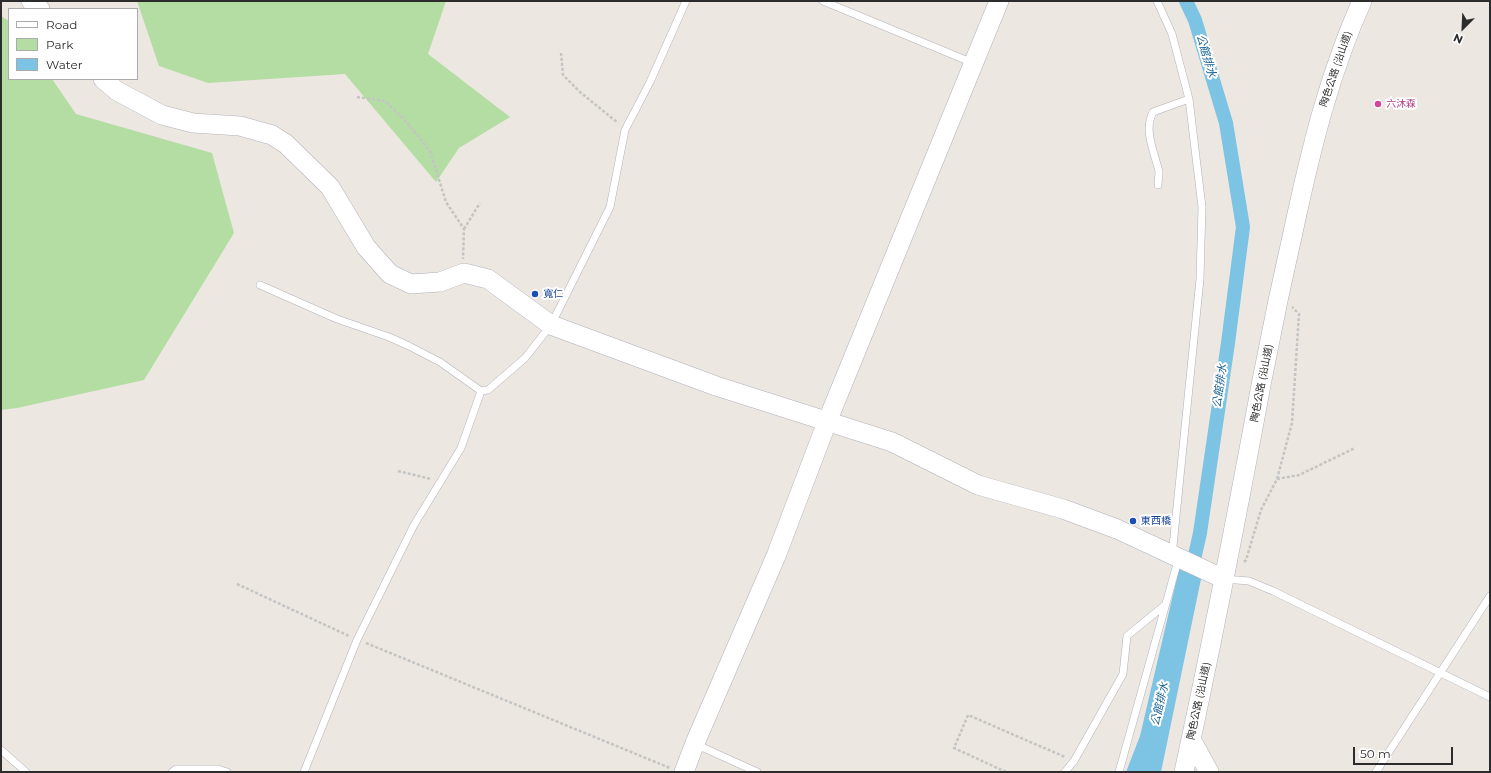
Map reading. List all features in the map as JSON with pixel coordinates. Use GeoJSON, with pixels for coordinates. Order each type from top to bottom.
{"type":"FeatureCollection","features":[{"type":"Feature","properties":{"kind":"street"},"geometry":{"type":"LineString","coordinates":[[30,1],[39,8]]}},
{"type":"Feature","properties":{"kind":"street"},"geometry":{"type":"LineString","coordinates":[[678,770],[695,743],[776,556],[827,422],[999,1]]}},
{"type":"Feature","properties":{"kind":"street","name":"陶色公路 (沿山道)"},"geometry":{"type":"LineString","coordinates":[[1184,772],[1224,579],[1278,296],[1316,130],[1331,79],[1348,32],[1362,1]]}},
{"type":"Feature","properties":{"kind":"street"},"geometry":{"type":"LineString","coordinates":[[104,80],[117,91],[162,115],[193,123],[240,126],[272,135],[286,144],[330,187],[366,247],[390,274],[411,284],[440,282],[464,273],[488,279],[551,325],[716,386],[892,442],[978,485],[1063,509],[1117,529],[1224,579]]}},
{"type":"Feature","properties":{"kind":"street"},"geometry":{"type":"LineString","coordinates":[[1191,738],[1208,772]]}},
{"type":"Feature","properties":{"kind":"lane"},"geometry":{"type":"LineString","coordinates":[[260,285],[337,319],[409,346],[440,362],[481,391],[488,390],[524,358],[551,325],[610,208],[626,130],[650,82],[686,1]]}},
{"type":"Feature","properties":{"kind":"lane"},"geometry":{"type":"LineString","coordinates":[[823,1],[974,64]]}},
{"type":"Feature","properties":{"kind":"lane"},"geometry":{"type":"LineString","coordinates":[[1119,772],[1177,564],[1172,556],[1200,279],[1202,207],[1189,99],[1172,34],[1157,1]]}},
{"type":"Feature","properties":{"kind":"lane"},"geometry":{"type":"LineString","coordinates":[[1158,185],[1159,173],[1152,150],[1149,120],[1153,112],[1189,99]]}},
{"type":"Feature","properties":{"kind":"lane"},"geometry":{"type":"LineString","coordinates":[[304,772],[358,640],[414,525],[461,448],[481,391]]}},
{"type":"Feature","properties":{"kind":"lane"},"geometry":{"type":"LineString","coordinates":[[1224,579],[1249,581],[1273,591],[1490,697]]}},
{"type":"Feature","properties":{"kind":"lane"},"geometry":{"type":"LineString","coordinates":[[1376,772],[1490,596]]}},
{"type":"Feature","properties":{"kind":"lane"},"geometry":{"type":"LineString","coordinates":[[1065,772],[1074,761],[1123,674],[1127,636],[1165,605]]}},
{"type":"Feature","properties":{"kind":"lane"},"geometry":{"type":"LineString","coordinates":[[695,743],[757,772]]}},
{"type":"Feature","properties":{"kind":"lane"},"geometry":{"type":"LineString","coordinates":[[1,750],[26,772]]}},
{"type":"Feature","properties":{"kind":"lane"},"geometry":{"type":"LineString","coordinates":[[172,772],[176,769],[218,769],[227,772]]}},
{"type":"Feature","properties":{"kind":"path"},"geometry":{"type":"LineString","coordinates":[[561,53],[563,75],[580,92],[626,130]]}},
{"type":"Feature","properties":{"kind":"path"},"geometry":{"type":"LineString","coordinates":[[357,97],[384,101],[402,118],[430,151],[446,202],[464,229]]}},
{"type":"Feature","properties":{"kind":"path"},"geometry":{"type":"LineString","coordinates":[[464,273],[464,229],[480,203]]}},
{"type":"Feature","properties":{"kind":"path"},"geometry":{"type":"LineString","coordinates":[[1224,579],[1246,560],[1261,510],[1277,479],[1292,424],[1299,314],[1278,296]]}},
{"type":"Feature","properties":{"kind":"path"},"geometry":{"type":"LineString","coordinates":[[1277,479],[1299,475],[1355,448]]}},
{"type":"Feature","properties":{"kind":"path"},"geometry":{"type":"LineString","coordinates":[[398,472],[441,482]]}},
{"type":"Feature","properties":{"kind":"path"},"geometry":{"type":"LineString","coordinates":[[237,584],[358,640],[678,770]]}},
{"type":"Feature","properties":{"kind":"path"},"geometry":{"type":"LineString","coordinates":[[1006,772],[954,748],[968,715],[1074,761]]}},
{"type":"Feature","properties":{"kind":"green space"},"geometry":{"type":"Polygon","coordinates":[[[137,1],[446,1],[428,54],[510,117],[459,148],[436,182],[345,74],[208,83],[159,66],[137,1]]]}},
{"type":"Feature","properties":{"kind":"green space"},"geometry":{"type":"Polygon","coordinates":[[[1,16],[8,20],[8,80],[53,80],[76,114],[212,153],[234,233],[144,380],[17,408],[1,410],[1,16]]]}},
{"type":"Feature","properties":{"kind":"water"},"geometry":{"type":"Polygon","coordinates":[[[1179,569],[1201,579],[1161,772],[1126,772],[1140,736],[1179,569]]]}},
{"type":"Feature","properties":{"kind":"waterway","name":"公館排水"},"geometry":{"type":"LineString","coordinates":[[1186,1],[1195,20],[1226,123],[1243,227],[1228,343],[1200,533],[1191,573]]}},
{"type":"Feature","properties":{"kind":"place","name":"六沐森"},"geometry":{"type":"Point","coordinates":[1378,104]}},
{"type":"Feature","properties":{"kind":"place","name":"寬仁"},"geometry":{"type":"Point","coordinates":[535,294]}},
{"type":"Feature","properties":{"kind":"place","name":"東西橋"},"geometry":{"type":"Point","coordinates":[1133,521]}}]}
